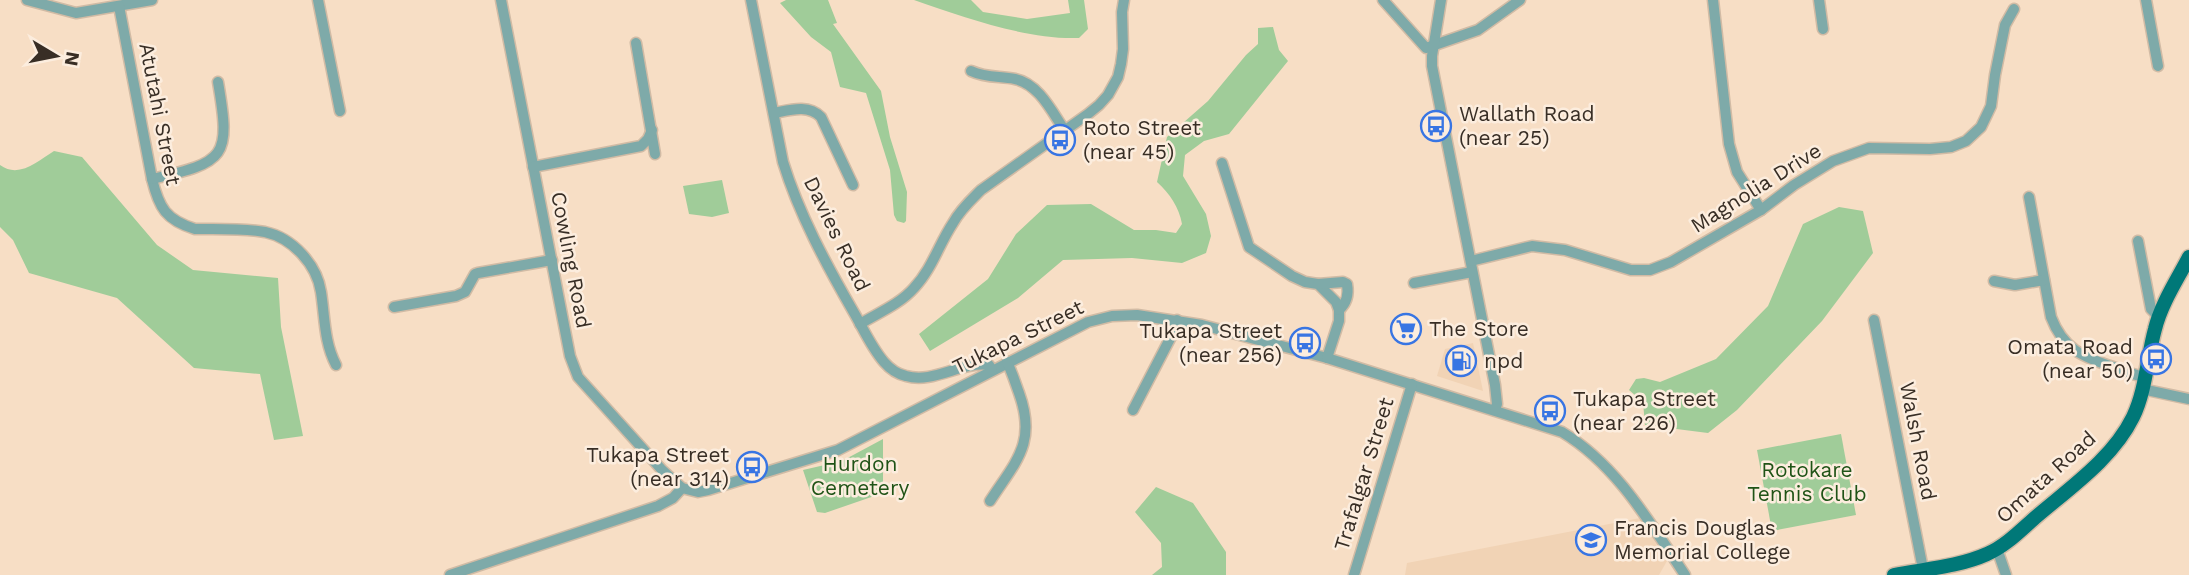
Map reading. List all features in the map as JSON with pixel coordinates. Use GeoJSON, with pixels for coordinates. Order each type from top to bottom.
{"type":"FeatureCollection","features":[{"type":"Feature","properties":{"kind":"main road","name":"Omata Road"},"geometry":{"type":"LineString","coordinates":[[1894,575],[1979,558],[1997,549],[2091,470],[2109,451],[2133,417],[2159,317],[2189,257]]}},
{"type":"Feature","properties":{"kind":"street"},"geometry":{"type":"LineString","coordinates":[[27,0],[76,13],[152,0]]}},
{"type":"Feature","properties":{"kind":"street"},"geometry":{"type":"LineString","coordinates":[[318,0],[340,111]]}},
{"type":"Feature","properties":{"kind":"street","name":"Cowling Road"},"geometry":{"type":"LineString","coordinates":[[501,0],[570,356],[578,377],[662,470],[682,488]]}},
{"type":"Feature","properties":{"kind":"street","name":"Davies Road"},"geometry":{"type":"LineString","coordinates":[[751,0],[789,183],[839,286],[883,361],[890,369],[908,377],[928,377],[976,364],[989,365],[992,370]]}},
{"type":"Feature","properties":{"kind":"street"},"geometry":{"type":"LineString","coordinates":[[860,324],[896,303],[915,287],[930,267],[953,223],[981,190],[1100,106],[1118,77],[1123,49],[1124,0]]}},
{"type":"Feature","properties":{"kind":"street"},"geometry":{"type":"LineString","coordinates":[[1383,0],[1426,48],[1478,30],[1520,0]]}},
{"type":"Feature","properties":{"kind":"street"},"geometry":{"type":"LineString","coordinates":[[1441,0],[1432,66],[1496,395],[1495,410]]}},
{"type":"Feature","properties":{"kind":"street"},"geometry":{"type":"LineString","coordinates":[[1713,0],[1729,144],[1737,172],[1761,210]]}},
{"type":"Feature","properties":{"kind":"street"},"geometry":{"type":"LineString","coordinates":[[1819,0],[1823,29]]}},
{"type":"Feature","properties":{"kind":"street"},"geometry":{"type":"LineString","coordinates":[[2146,0],[2158,66]]}},
{"type":"Feature","properties":{"kind":"street","name":"Atutahi Street"},"geometry":{"type":"LineString","coordinates":[[118,6],[152,179],[161,207],[175,221],[195,229],[265,232],[300,252],[309,263],[321,289],[328,351],[336,365]]}},
{"type":"Feature","properties":{"kind":"street","name":"Magnolia Drive"},"geometry":{"type":"LineString","coordinates":[[1414,283],[1532,246],[1565,250],[1631,271],[1650,270],[1671,262],[1761,210],[1833,161],[1869,148],[1930,149],[1951,147],[1966,141],[1982,127],[1992,106],[2005,25],[2014,9]]}},
{"type":"Feature","properties":{"kind":"street"},"geometry":{"type":"LineString","coordinates":[[636,43],[655,154]]}},
{"type":"Feature","properties":{"kind":"street"},"geometry":{"type":"LineString","coordinates":[[971,71],[983,77],[1026,83],[1041,97],[1065,131]]}},
{"type":"Feature","properties":{"kind":"street"},"geometry":{"type":"LineString","coordinates":[[152,179],[199,168],[220,150],[225,120],[218,82]]}},
{"type":"Feature","properties":{"kind":"street"},"geometry":{"type":"LineString","coordinates":[[774,113],[793,109],[814,110],[821,117],[853,185]]}},
{"type":"Feature","properties":{"kind":"street"},"geometry":{"type":"LineString","coordinates":[[533,167],[641,146],[652,130]]}},
{"type":"Feature","properties":{"kind":"street"},"geometry":{"type":"LineString","coordinates":[[1222,163],[1249,247],[1304,282],[1347,284],[1348,296],[1339,310]]}},
{"type":"Feature","properties":{"kind":"street"},"geometry":{"type":"LineString","coordinates":[[2029,197],[2055,327],[2075,351],[2085,357],[2143,383],[2189,399]]}},
{"type":"Feature","properties":{"kind":"street"},"geometry":{"type":"LineString","coordinates":[[2138,241],[2151,309],[2159,317]]}},
{"type":"Feature","properties":{"kind":"street"},"geometry":{"type":"LineString","coordinates":[[394,307],[456,296],[465,292],[478,273],[552,260]]}},
{"type":"Feature","properties":{"kind":"street"},"geometry":{"type":"LineString","coordinates":[[1994,281],[2015,285],[2045,281]]}},
{"type":"Feature","properties":{"kind":"street"},"geometry":{"type":"LineString","coordinates":[[1318,284],[1331,296],[1339,310],[1339,321],[1328,358]]}},
{"type":"Feature","properties":{"kind":"street","name":"Tukapa Street"},"geometry":{"type":"LineString","coordinates":[[682,488],[698,492],[708,490],[838,450],[1066,331],[1099,318],[1137,315],[1177,320],[1328,358],[1562,432],[1598,458],[1634,501],[1685,575]]}},
{"type":"Feature","properties":{"kind":"street"},"geometry":{"type":"LineString","coordinates":[[1133,410],[1174,331],[1177,320]]}},
{"type":"Feature","properties":{"kind":"street","name":"Walsh Road"},"geometry":{"type":"LineString","coordinates":[[1874,320],[1923,569]]}},
{"type":"Feature","properties":{"kind":"street"},"geometry":{"type":"LineString","coordinates":[[990,501],[1019,457],[1026,438],[1027,420],[1007,362]]}},
{"type":"Feature","properties":{"kind":"street","name":"Trafalgar Street"},"geometry":{"type":"LineString","coordinates":[[1354,575],[1412,384]]}},
{"type":"Feature","properties":{"kind":"street"},"geometry":{"type":"LineString","coordinates":[[450,575],[658,506],[673,498],[682,488]]}},
{"type":"Feature","properties":{"kind":"street"},"geometry":{"type":"LineString","coordinates":[[1997,549],[2006,575]]}},
{"type":"Feature","properties":{"kind":"shaded area"},"geometry":{"type":"Polygon","coordinates":[[[1473,343],[1483,391],[1437,376],[1445,349],[1473,343]]]}},
{"type":"Feature","properties":{"kind":"shaded area","name":"Francis Douglas Memorial College"},"geometry":{"type":"Polygon","coordinates":[[[1640,518],[1667,561],[1659,575],[1405,575],[1407,563],[1640,518]]]}},
{"type":"Feature","properties":{"kind":"green space"},"geometry":{"type":"Polygon","coordinates":[[[786,0],[828,0],[837,23],[833,24],[881,91],[890,137],[907,192],[904,223],[897,221],[894,215],[890,170],[866,93],[840,87],[831,52],[811,37],[780,3],[786,0]]]}},
{"type":"Feature","properties":{"kind":"green space"},"geometry":{"type":"Polygon","coordinates":[[[914,0],[971,0],[983,12],[1027,19],[1070,13],[1068,0],[1084,0],[1088,29],[1079,38],[1038,35],[995,26],[914,0]]]}},
{"type":"Feature","properties":{"kind":"green space"},"geometry":{"type":"Polygon","coordinates":[[[1273,27],[1279,50],[1288,61],[1229,134],[1204,141],[1185,155],[1183,176],[1206,214],[1211,236],[1206,253],[1182,263],[1132,258],[1063,260],[1018,298],[930,351],[919,334],[988,279],[1016,234],[1047,205],[1091,204],[1134,230],[1176,233],[1182,224],[1179,212],[1170,196],[1157,182],[1167,137],[1208,101],[1258,44],[1258,28],[1273,27]]]}},
{"type":"Feature","properties":{"kind":"green space"},"geometry":{"type":"Polygon","coordinates":[[[54,151],[82,157],[157,245],[193,270],[278,278],[281,327],[303,436],[274,440],[260,374],[194,368],[117,298],[29,273],[13,240],[0,227],[0,165],[7,169],[21,169],[35,164],[54,151]]]}},
{"type":"Feature","properties":{"kind":"green space"},"geometry":{"type":"Polygon","coordinates":[[[722,180],[729,213],[712,217],[689,214],[683,186],[722,180]]]}},
{"type":"Feature","properties":{"kind":"green space"},"geometry":{"type":"Polygon","coordinates":[[[1839,207],[1863,211],[1873,253],[1822,321],[1737,410],[1708,433],[1645,425],[1643,402],[1629,390],[1636,379],[1660,382],[1716,359],[1768,306],[1803,224],[1839,207]]]}},
{"type":"Feature","properties":{"kind":"green space","name":"Rotokare Tennis Club"},"geometry":{"type":"Polygon","coordinates":[[[1841,434],[1856,515],[1772,531],[1757,450],[1841,434]]]}},
{"type":"Feature","properties":{"kind":"green space","name":"Hurdon Cemetery"},"geometry":{"type":"Polygon","coordinates":[[[883,439],[883,493],[825,513],[817,512],[803,470],[842,461],[883,439]]]}},
{"type":"Feature","properties":{"kind":"green space"},"geometry":{"type":"Polygon","coordinates":[[[1156,487],[1193,503],[1226,552],[1226,575],[1152,575],[1162,567],[1161,543],[1135,512],[1156,487]]]}},
{"type":"Feature","properties":{"kind":"place","name":"Wallath Road (near 25)"},"geometry":{"type":"Point","coordinates":[1436,126]}},
{"type":"Feature","properties":{"kind":"place","name":"Roto Street (near 45)"},"geometry":{"type":"Point","coordinates":[1060,140]}},
{"type":"Feature","properties":{"kind":"place","name":"The Store"},"geometry":{"type":"Point","coordinates":[1406,329]}},
{"type":"Feature","properties":{"kind":"place","name":"Tukapa Street (near 256)"},"geometry":{"type":"Point","coordinates":[1305,343]}},
{"type":"Feature","properties":{"kind":"place","name":"Omata Road (near 50)"},"geometry":{"type":"Point","coordinates":[2156,359]}},
{"type":"Feature","properties":{"kind":"place","name":"npd"},"geometry":{"type":"Point","coordinates":[1461,361]}},
{"type":"Feature","properties":{"kind":"place","name":"Tukapa Street (near 226)"},"geometry":{"type":"Point","coordinates":[1550,411]}},
{"type":"Feature","properties":{"kind":"place","name":"Tukapa Street (near 314)"},"geometry":{"type":"Point","coordinates":[752,467]}},
{"type":"Feature","properties":{"kind":"place","name":"Francis Douglas Memorial College"},"geometry":{"type":"Point","coordinates":[1591,540]}}]}
